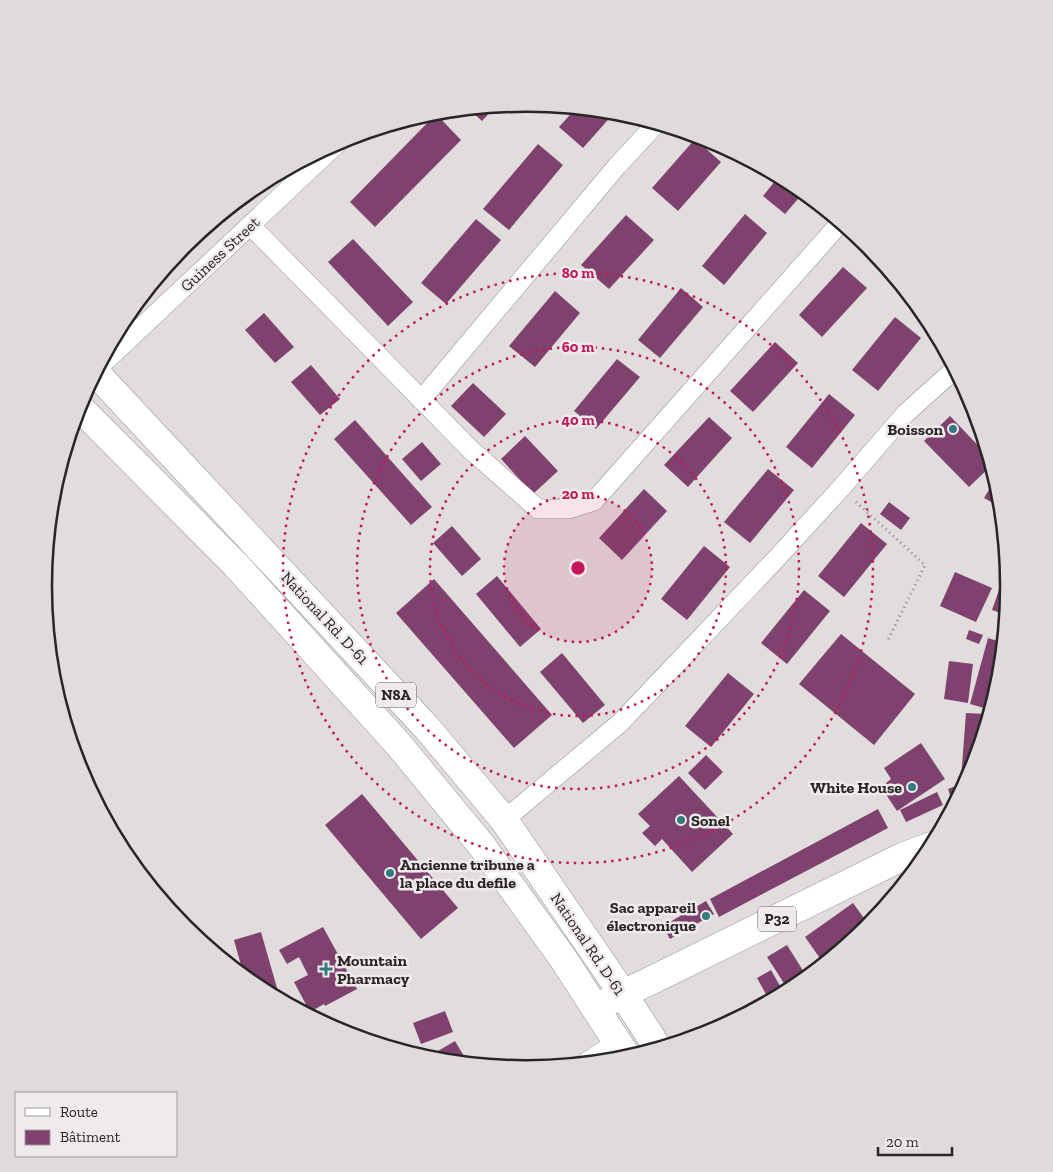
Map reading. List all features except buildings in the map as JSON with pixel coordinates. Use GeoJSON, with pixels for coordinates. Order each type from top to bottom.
{"type":"FeatureCollection","features":[{"type":"Feature","properties":{"kind":"main road","name":"National Rd. D-61"},"geometry":{"type":"LineString","coordinates":[[101,377],[427,728],[504,820],[654,1042]]}},
{"type":"Feature","properties":{"kind":"main road","name":"National Rd. D-61"},"geometry":{"type":"LineString","coordinates":[[86,414],[235,564],[399,745],[482,846],[562,956],[622,1049]]}},
{"type":"Feature","properties":{"kind":"main road","name":"P32"},"geometry":{"type":"LineString","coordinates":[[595,1008],[908,864]]}},
{"type":"Feature","properties":{"kind":"street"},"geometry":{"type":"LineString","coordinates":[[421,400],[617,166],[652,129]]}},
{"type":"Feature","properties":{"kind":"street","name":"Guiness Street"},"geometry":{"type":"LineString","coordinates":[[114,353],[320,160]]}},
{"type":"Feature","properties":{"kind":"street"},"geometry":{"type":"LineString","coordinates":[[250,225],[471,450],[538,509],[570,509],[594,502],[836,228]]}},
{"type":"Feature","properties":{"kind":"street"},"geometry":{"type":"LineString","coordinates":[[504,820],[620,723],[841,488],[906,413],[951,374]]}},
{"type":"Feature","properties":{"kind":"path"},"geometry":{"type":"LineString","coordinates":[[841,488],[925,566],[886,642]]}},
{"type":"Feature","properties":{"kind":"place","name":"Boisson"},"geometry":{"type":"Point","coordinates":[953,429]}},
{"type":"Feature","properties":{"kind":"place","name":"White House"},"geometry":{"type":"Point","coordinates":[912,787]}},
{"type":"Feature","properties":{"kind":"place","name":"Sonel"},"geometry":{"type":"Point","coordinates":[681,820]}},
{"type":"Feature","properties":{"kind":"place","name":"Ancienne tribune a la place du defile"},"geometry":{"type":"Point","coordinates":[390,873]}},
{"type":"Feature","properties":{"kind":"place","name":"Sac appareil électronique"},"geometry":{"type":"Point","coordinates":[706,916]}},
{"type":"Feature","properties":{"kind":"place","name":"Mountain Pharmacy"},"geometry":{"type":"Point","coordinates":[326,969]}}]}
